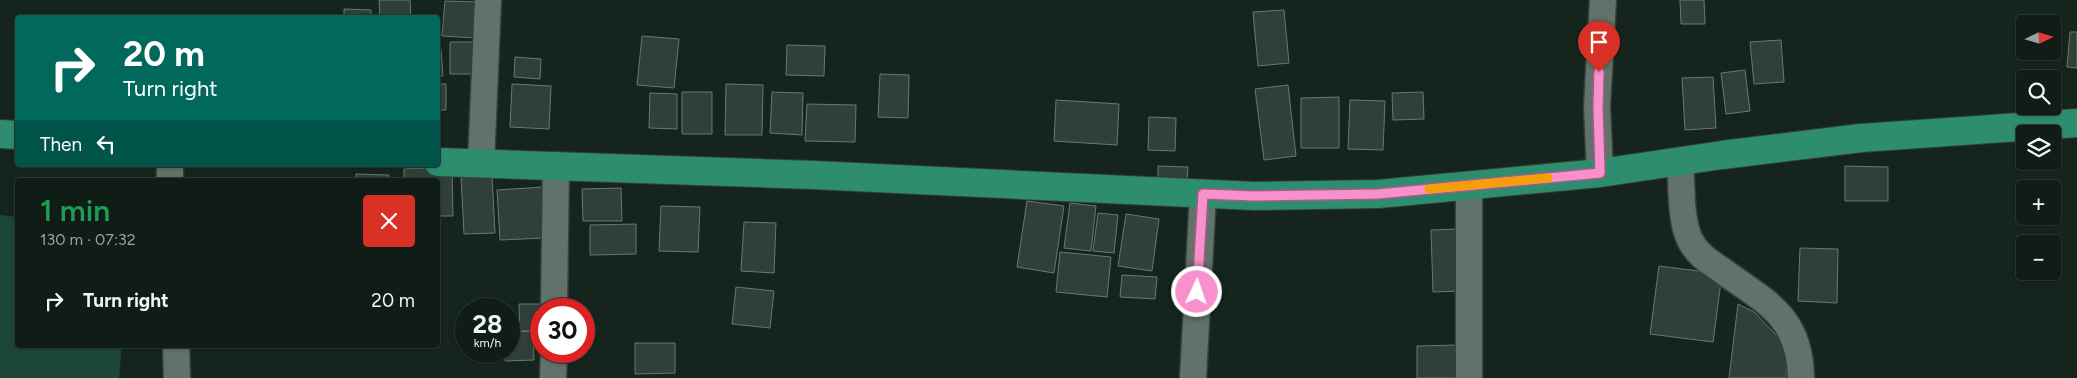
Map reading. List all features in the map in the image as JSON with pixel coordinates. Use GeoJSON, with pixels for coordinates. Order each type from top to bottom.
{"type":"FeatureCollection","features":[{"type":"Feature","properties":{"kind":"main road"},"geometry":{"type":"LineString","coordinates":[[440,162],[967,182],[1254,196],[1378,194],[1600,173],[1861,138],[2077,123]]}},
{"type":"Feature","properties":{"kind":"main road"},"geometry":{"type":"LineString","coordinates":[[0,134],[15,136]]}},
{"type":"Feature","properties":{"kind":"street"},"geometry":{"type":"LineString","coordinates":[[481,164],[488,0]]}},
{"type":"Feature","properties":{"kind":"street"},"geometry":{"type":"LineString","coordinates":[[1600,173],[1598,106],[1603,0]]}},
{"type":"Feature","properties":{"kind":"street"},"geometry":{"type":"LineString","coordinates":[[1680,161],[1683,212],[1690,240],[1701,256],[1772,306],[1792,330],[1801,356],[1801,378]]}},
{"type":"Feature","properties":{"kind":"street"},"geometry":{"type":"LineString","coordinates":[[554,298],[556,165]]}},
{"type":"Feature","properties":{"kind":"street"},"geometry":{"type":"LineString","coordinates":[[1469,186],[1470,378]]}},
{"type":"Feature","properties":{"kind":"street"},"geometry":{"type":"LineString","coordinates":[[1193,378],[1203,194]]}},
{"type":"Feature","properties":{"kind":"street"},"geometry":{"type":"LineString","coordinates":[[176,348],[177,378]]}},
{"type":"Feature","properties":{"kind":"street"},"geometry":{"type":"LineString","coordinates":[[554,363],[554,378]]}},
{"type":"Feature","properties":{"kind":"green space"},"geometry":{"type":"Polygon","coordinates":[[[0,215],[15,217],[15,348],[122,348],[119,378],[0,378],[0,215]]]}},
{"type":"Feature","properties":{"kind":"building"},"geometry":{"type":"Polygon","coordinates":[[[379,0],[410,0],[411,15],[380,15],[379,0]]]}},
{"type":"Feature","properties":{"kind":"building"},"geometry":{"type":"Polygon","coordinates":[[[1680,0],[1704,0],[1705,24],[1681,24],[1680,0]]]}},
{"type":"Feature","properties":{"kind":"building"},"geometry":{"type":"Polygon","coordinates":[[[445,1],[478,2],[476,38],[442,36],[445,1]]]}},
{"type":"Feature","properties":{"kind":"building"},"geometry":{"type":"Polygon","coordinates":[[[344,9],[371,10],[371,15],[344,15],[344,9]]]}},
{"type":"Feature","properties":{"kind":"building"},"geometry":{"type":"Polygon","coordinates":[[[1284,10],[1289,63],[1258,66],[1253,12],[1284,10]]]}},
{"type":"Feature","properties":{"kind":"building"},"geometry":{"type":"Polygon","coordinates":[[[2070,32],[2077,32],[2077,68],[2067,67],[2070,32]]]}},
{"type":"Feature","properties":{"kind":"building"},"geometry":{"type":"Polygon","coordinates":[[[642,36],[679,39],[674,88],[637,85],[642,36]]]}},
{"type":"Feature","properties":{"kind":"building"},"geometry":{"type":"Polygon","coordinates":[[[1781,40],[1784,82],[1754,84],[1750,42],[1781,40]]]}},
{"type":"Feature","properties":{"kind":"building"},"geometry":{"type":"Polygon","coordinates":[[[450,42],[476,42],[475,74],[450,74],[450,42]]]}},
{"type":"Feature","properties":{"kind":"building"},"geometry":{"type":"Polygon","coordinates":[[[787,45],[825,46],[824,76],[786,75],[787,45]]]}},
{"type":"Feature","properties":{"kind":"building"},"geometry":{"type":"Polygon","coordinates":[[[440,49],[441,49],[443,76],[440,76],[440,49]]]}},
{"type":"Feature","properties":{"kind":"building"},"geometry":{"type":"Polygon","coordinates":[[[515,57],[541,59],[540,79],[514,77],[515,57]]]}},
{"type":"Feature","properties":{"kind":"building"},"geometry":{"type":"Polygon","coordinates":[[[1745,70],[1750,111],[1726,114],[1721,73],[1745,70]]]}},
{"type":"Feature","properties":{"kind":"building"},"geometry":{"type":"Polygon","coordinates":[[[880,74],[909,75],[908,118],[878,117],[880,74]]]}},
{"type":"Feature","properties":{"kind":"building"},"geometry":{"type":"Polygon","coordinates":[[[1713,77],[1716,128],[1685,130],[1682,78],[1713,77]]]}},
{"type":"Feature","properties":{"kind":"building"},"geometry":{"type":"Polygon","coordinates":[[[440,84],[446,84],[446,110],[440,110],[440,84]]]}},
{"type":"Feature","properties":{"kind":"building"},"geometry":{"type":"Polygon","coordinates":[[[512,84],[551,86],[549,129],[510,127],[512,84]]]}},
{"type":"Feature","properties":{"kind":"building"},"geometry":{"type":"Polygon","coordinates":[[[726,84],[763,85],[762,135],[725,135],[726,84]]]}},
{"type":"Feature","properties":{"kind":"building"},"geometry":{"type":"Polygon","coordinates":[[[1288,85],[1296,156],[1264,160],[1255,89],[1288,85]]]}},
{"type":"Feature","properties":{"kind":"building"},"geometry":{"type":"Polygon","coordinates":[[[682,92],[712,92],[712,134],[682,134],[682,92]]]}},
{"type":"Feature","properties":{"kind":"building"},"geometry":{"type":"Polygon","coordinates":[[[772,92],[803,93],[802,135],[770,133],[772,92]]]}},
{"type":"Feature","properties":{"kind":"building"},"geometry":{"type":"Polygon","coordinates":[[[1423,92],[1424,119],[1393,120],[1392,93],[1423,92]]]}},
{"type":"Feature","properties":{"kind":"building"},"geometry":{"type":"Polygon","coordinates":[[[650,93],[677,94],[677,129],[649,128],[650,93]]]}},
{"type":"Feature","properties":{"kind":"building"},"geometry":{"type":"Polygon","coordinates":[[[1339,97],[1339,148],[1301,148],[1301,98],[1339,97]]]}},
{"type":"Feature","properties":{"kind":"building"},"geometry":{"type":"Polygon","coordinates":[[[1056,100],[1119,104],[1117,145],[1054,141],[1056,100]]]}},
{"type":"Feature","properties":{"kind":"building"},"geometry":{"type":"Polygon","coordinates":[[[1350,100],[1385,101],[1383,150],[1348,149],[1350,100]]]}},
{"type":"Feature","properties":{"kind":"building"},"geometry":{"type":"Polygon","coordinates":[[[807,104],[856,105],[855,142],[805,141],[807,104]]]}},
{"type":"Feature","properties":{"kind":"building"},"geometry":{"type":"Polygon","coordinates":[[[1149,117],[1176,118],[1175,151],[1148,150],[1149,117]]]}},
{"type":"Feature","properties":{"kind":"building"},"geometry":{"type":"Polygon","coordinates":[[[1158,166],[1188,167],[1187,182],[1158,182],[1158,166]]]}},
{"type":"Feature","properties":{"kind":"building"},"geometry":{"type":"Polygon","coordinates":[[[1845,166],[1888,167],[1888,201],[1845,201],[1845,166]]]}},
{"type":"Feature","properties":{"kind":"building"},"geometry":{"type":"Polygon","coordinates":[[[452,167],[453,216],[440,216],[440,178],[404,178],[404,169],[452,167]]]}},
{"type":"Feature","properties":{"kind":"building"},"geometry":{"type":"Polygon","coordinates":[[[356,174],[389,175],[389,178],[356,178],[356,174]]]}},
{"type":"Feature","properties":{"kind":"building"},"geometry":{"type":"Polygon","coordinates":[[[492,176],[495,233],[464,234],[461,178],[492,176]]]}},
{"type":"Feature","properties":{"kind":"building"},"geometry":{"type":"Polygon","coordinates":[[[543,187],[545,238],[500,240],[497,190],[543,187]]]}},
{"type":"Feature","properties":{"kind":"building"},"geometry":{"type":"Polygon","coordinates":[[[621,188],[622,221],[583,221],[582,189],[621,188]]]}},
{"type":"Feature","properties":{"kind":"building"},"geometry":{"type":"Polygon","coordinates":[[[1027,201],[1064,206],[1054,273],[1017,267],[1027,201]]]}},
{"type":"Feature","properties":{"kind":"building"},"geometry":{"type":"Polygon","coordinates":[[[1070,203],[1096,206],[1091,251],[1064,248],[1070,203]]]}},
{"type":"Feature","properties":{"kind":"building"},"geometry":{"type":"Polygon","coordinates":[[[661,206],[700,207],[698,252],[659,251],[661,206]]]}},
{"type":"Feature","properties":{"kind":"building"},"geometry":{"type":"Polygon","coordinates":[[[1098,213],[1118,215],[1114,253],[1093,251],[1098,213]]]}},
{"type":"Feature","properties":{"kind":"building"},"geometry":{"type":"Polygon","coordinates":[[[1126,214],[1159,219],[1152,271],[1118,266],[1126,214]]]}},
{"type":"Feature","properties":{"kind":"building"},"geometry":{"type":"Polygon","coordinates":[[[744,222],[776,223],[774,273],[741,271],[744,222]]]}},
{"type":"Feature","properties":{"kind":"building"},"geometry":{"type":"Polygon","coordinates":[[[636,224],[636,254],[590,255],[590,225],[636,224]]]}},
{"type":"Feature","properties":{"kind":"building"},"geometry":{"type":"Polygon","coordinates":[[[1459,229],[1462,291],[1433,292],[1431,230],[1459,229]]]}},
{"type":"Feature","properties":{"kind":"building"},"geometry":{"type":"Polygon","coordinates":[[[1800,248],[1838,249],[1837,303],[1798,301],[1800,248]]]}},
{"type":"Feature","properties":{"kind":"building"},"geometry":{"type":"Polygon","coordinates":[[[1060,252],[1111,257],[1107,297],[1056,292],[1060,252]]]}},
{"type":"Feature","properties":{"kind":"building"},"geometry":{"type":"Polygon","coordinates":[[[1659,266],[1722,274],[1713,342],[1650,334],[1659,266]]]}},
{"type":"Feature","properties":{"kind":"building"},"geometry":{"type":"Polygon","coordinates":[[[1122,275],[1157,277],[1155,299],[1120,297],[1122,275]]]}},
{"type":"Feature","properties":{"kind":"building"},"geometry":{"type":"Polygon","coordinates":[[[736,287],[774,291],[770,328],[732,324],[736,287]]]}},
{"type":"Feature","properties":{"kind":"building"},"geometry":{"type":"Polygon","coordinates":[[[520,304],[530,304],[530,331],[520,331],[520,304]]]}},
{"type":"Feature","properties":{"kind":"building"},"geometry":{"type":"Polygon","coordinates":[[[1738,304],[1754,312],[1779,338],[1787,353],[1786,378],[1729,378],[1738,304]]]}},
{"type":"Feature","properties":{"kind":"building"},"geometry":{"type":"Polygon","coordinates":[[[530,331],[530,360],[520,360],[520,332],[530,331]]]}},
{"type":"Feature","properties":{"kind":"building"},"geometry":{"type":"Polygon","coordinates":[[[635,343],[675,343],[675,373],[635,374],[635,343]]]}},
{"type":"Feature","properties":{"kind":"building"},"geometry":{"type":"Polygon","coordinates":[[[1457,345],[1458,378],[1417,378],[1417,346],[1457,345]]]}},
{"type":"Feature","properties":{"kind":"slow traffic"},"geometry":{"type":"LineString","coordinates":[[1429,189],[1548,178]]}},
{"type":"Feature","properties":{"kind":"route"},"geometry":{"type":"LineString","coordinates":[[1197,292],[1203,194],[1254,196],[1378,194],[1600,173],[1599,72]]}}]}
